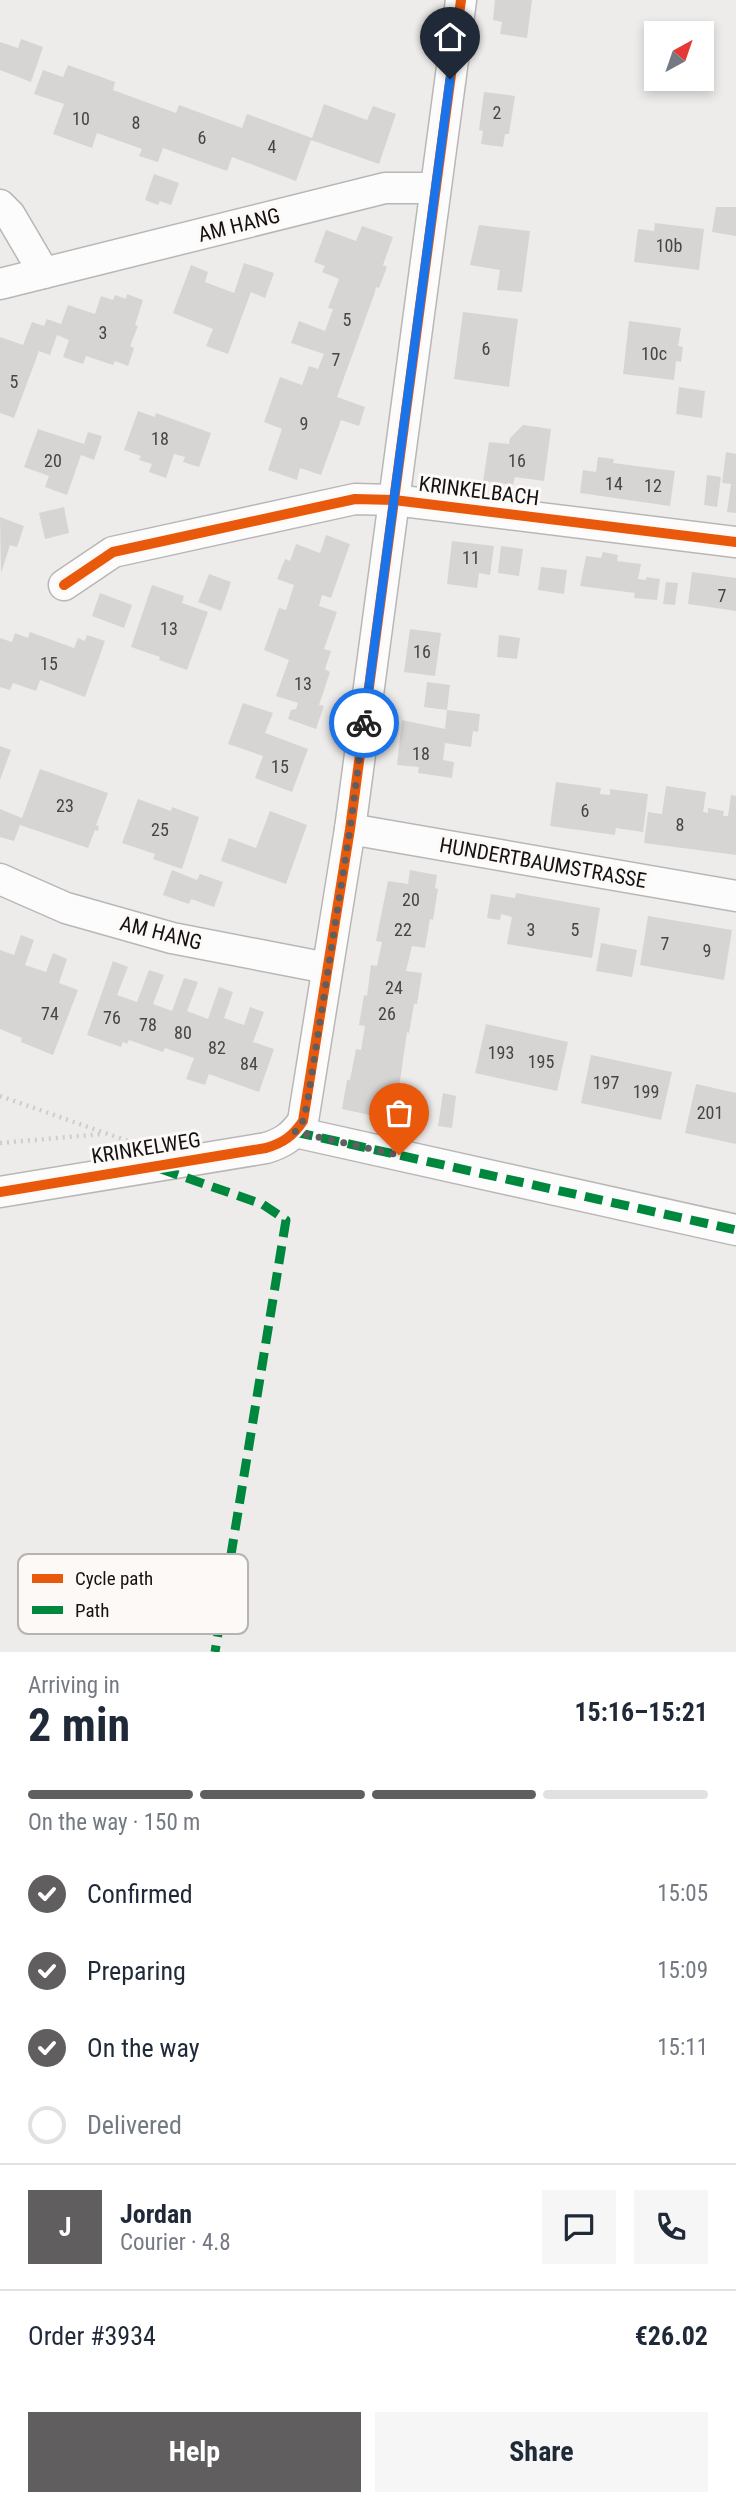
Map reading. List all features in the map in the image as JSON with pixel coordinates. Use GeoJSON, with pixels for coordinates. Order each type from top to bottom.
{"type":"FeatureCollection","features":[{"type":"Feature","properties":{"kind":"street"},"geometry":{"type":"LineString","coordinates":[[461,0],[350,829],[307,1105],[303,1121],[295,1132],[736,1230]]}},
{"type":"Feature","properties":{"kind":"street","name":"AM HANG"},"geometry":{"type":"LineString","coordinates":[[0,285],[385,188],[434,188]]}},
{"type":"Feature","properties":{"kind":"street"},"geometry":{"type":"LineString","coordinates":[[0,205],[10,215],[44,273]]}},
{"type":"Feature","properties":{"kind":"street","name":"KRINKELBACH"},"geometry":{"type":"LineString","coordinates":[[64,585],[113,552],[355,499],[394,500],[736,542]]}},
{"type":"Feature","properties":{"kind":"street","name":"HUNDERTBAUMSTRASSE"},"geometry":{"type":"LineString","coordinates":[[350,829],[736,896]]}},
{"type":"Feature","properties":{"kind":"street","name":"AM HANG"},"geometry":{"type":"LineString","coordinates":[[0,879],[66,908],[172,938],[327,968]]}},
{"type":"Feature","properties":{"kind":"street","name":"KRINKELWEG"},"geometry":{"type":"LineString","coordinates":[[0,1192],[266,1148],[282,1143],[295,1132]]}},
{"type":"Feature","properties":{"kind":"path"},"geometry":{"type":"LineString","coordinates":[[0,1096],[148,1147],[152,1166]]}},
{"type":"Feature","properties":{"kind":"path"},"geometry":{"type":"LineString","coordinates":[[0,1143],[106,1134]]}},
{"type":"Feature","properties":{"kind":"building"},"geometry":{"type":"Polygon","coordinates":[[[495,0],[532,0],[527,38],[500,34],[502,22],[493,20],[495,0]]]}},
{"type":"Feature","properties":{"kind":"building"},"geometry":{"type":"Polygon","coordinates":[[[21,39],[43,47],[31,82],[0,70],[0,42],[18,48],[21,39]]]}},
{"type":"Feature","properties":{"kind":"building"},"geometry":{"type":"Polygon","coordinates":[[[68,65],[115,82],[113,90],[176,113],[179,105],[242,128],[247,114],[312,138],[324,104],[367,120],[373,106],[396,114],[379,164],[311,140],[296,181],[232,157],[227,171],[163,148],[158,162],[139,156],[142,149],[97,133],[92,148],[53,134],[64,104],[34,94],[43,70],[63,77],[68,65]]]}},
{"type":"Feature","properties":{"kind":"building"},"geometry":{"type":"Polygon","coordinates":[[[484,92],[515,96],[509,134],[505,134],[503,147],[481,144],[483,131],[479,130],[484,92]]]}},
{"type":"Feature","properties":{"kind":"building"},"geometry":{"type":"Polygon","coordinates":[[[154,174],[179,183],[171,205],[160,201],[158,205],[145,200],[154,174]]]}},
{"type":"Feature","properties":{"kind":"building"},"geometry":{"type":"Polygon","coordinates":[[[716,207],[736,207],[736,236],[712,232],[716,207]]]}},
{"type":"Feature","properties":{"kind":"building"},"geometry":{"type":"Polygon","coordinates":[[[655,223],[704,229],[699,270],[634,262],[638,229],[654,231],[655,223]]]}},
{"type":"Feature","properties":{"kind":"building"},"geometry":{"type":"Polygon","coordinates":[[[479,225],[530,231],[522,292],[497,290],[500,270],[470,265],[479,225]]]}},
{"type":"Feature","properties":{"kind":"building"},"geometry":{"type":"Polygon","coordinates":[[[362,226],[393,237],[383,265],[387,267],[379,288],[376,287],[337,397],[365,407],[359,426],[341,420],[321,475],[300,468],[297,480],[268,470],[282,429],[264,422],[280,377],[302,385],[309,366],[318,369],[324,354],[291,343],[299,321],[325,331],[333,309],[328,308],[339,279],[322,272],[325,266],[314,262],[326,230],[356,241],[362,226]]]}},
{"type":"Feature","properties":{"kind":"building"},"geometry":{"type":"Polygon","coordinates":[[[244,263],[274,273],[265,298],[251,292],[228,354],[206,346],[213,329],[173,313],[191,265],[208,272],[205,282],[234,293],[244,263]]]}},
{"type":"Feature","properties":{"kind":"building"},"geometry":{"type":"Polygon","coordinates":[[[127,294],[143,300],[135,325],[138,326],[130,346],[134,348],[128,366],[115,361],[113,365],[86,356],[83,364],[63,357],[69,340],[57,335],[50,355],[39,351],[14,418],[0,413],[0,337],[23,345],[32,322],[44,326],[47,319],[61,324],[68,305],[95,314],[101,296],[113,300],[115,295],[126,299],[127,294]]]}},
{"type":"Feature","properties":{"kind":"building"},"geometry":{"type":"Polygon","coordinates":[[[463,312],[518,319],[509,387],[454,379],[463,312]]]}},
{"type":"Feature","properties":{"kind":"building"},"geometry":{"type":"Polygon","coordinates":[[[629,321],[681,328],[678,346],[683,347],[681,362],[676,361],[674,380],[623,374],[629,321]]]}},
{"type":"Feature","properties":{"kind":"building"},"geometry":{"type":"Polygon","coordinates":[[[679,387],[705,391],[702,418],[676,414],[679,387]]]}},
{"type":"Feature","properties":{"kind":"building"},"geometry":{"type":"Polygon","coordinates":[[[138,411],[155,417],[156,413],[211,433],[199,467],[183,462],[185,457],[174,454],[166,478],[149,472],[152,464],[139,460],[141,456],[124,450],[138,411]]]}},
{"type":"Feature","properties":{"kind":"building"},"geometry":{"type":"Polygon","coordinates":[[[523,425],[551,429],[544,481],[515,477],[513,485],[483,481],[489,442],[509,444],[510,438],[523,425]]]}},
{"type":"Feature","properties":{"kind":"building"},"geometry":{"type":"Polygon","coordinates":[[[38,429],[84,444],[88,432],[102,436],[94,460],[81,455],[67,495],[45,487],[49,476],[24,467],[38,429]]]}},
{"type":"Feature","properties":{"kind":"building"},"geometry":{"type":"Polygon","coordinates":[[[726,452],[736,454],[736,513],[727,512],[731,484],[722,483],[726,452]]]}},
{"type":"Feature","properties":{"kind":"building"},"geometry":{"type":"Polygon","coordinates":[[[598,457],[614,459],[613,463],[675,471],[670,506],[580,493],[583,470],[596,472],[598,457]]]}},
{"type":"Feature","properties":{"kind":"building"},"geometry":{"type":"Polygon","coordinates":[[[707,475],[721,477],[717,507],[704,505],[707,475]]]}},
{"type":"Feature","properties":{"kind":"building"},"geometry":{"type":"Polygon","coordinates":[[[64,507],[69,533],[45,539],[39,513],[64,507]]]}},
{"type":"Feature","properties":{"kind":"building"},"geometry":{"type":"Polygon","coordinates":[[[0,517],[24,526],[17,547],[10,545],[1,573],[0,517]]]}},
{"type":"Feature","properties":{"kind":"building"},"geometry":{"type":"Polygon","coordinates":[[[326,535],[350,544],[331,598],[322,595],[319,606],[337,612],[324,649],[331,651],[325,669],[330,672],[319,705],[324,706],[316,729],[288,719],[291,710],[296,709],[298,703],[276,696],[289,660],[264,650],[279,608],[286,610],[294,585],[277,579],[285,559],[290,561],[296,544],[320,553],[326,535]]]}},
{"type":"Feature","properties":{"kind":"building"},"geometry":{"type":"Polygon","coordinates":[[[452,541],[494,546],[490,575],[479,573],[477,588],[447,584],[452,541]]]}},
{"type":"Feature","properties":{"kind":"building"},"geometry":{"type":"Polygon","coordinates":[[[501,546],[523,549],[519,576],[498,573],[501,546]]]}},
{"type":"Feature","properties":{"kind":"building"},"geometry":{"type":"Polygon","coordinates":[[[603,552],[618,555],[617,561],[641,564],[638,579],[660,579],[657,600],[634,598],[635,593],[580,586],[586,556],[601,558],[603,552]]]}},
{"type":"Feature","properties":{"kind":"building"},"geometry":{"type":"Polygon","coordinates":[[[541,567],[567,570],[564,594],[538,590],[541,567]]]}},
{"type":"Feature","properties":{"kind":"building"},"geometry":{"type":"Polygon","coordinates":[[[692,572],[736,578],[736,611],[688,604],[692,572]]]}},
{"type":"Feature","properties":{"kind":"building"},"geometry":{"type":"Polygon","coordinates":[[[209,574],[231,582],[221,611],[198,602],[209,574]]]}},
{"type":"Feature","properties":{"kind":"building"},"geometry":{"type":"Polygon","coordinates":[[[666,582],[678,583],[675,605],[663,604],[666,582]]]}},
{"type":"Feature","properties":{"kind":"building"},"geometry":{"type":"Polygon","coordinates":[[[152,585],[184,596],[182,603],[208,612],[187,670],[131,647],[152,585]]]}},
{"type":"Feature","properties":{"kind":"building"},"geometry":{"type":"Polygon","coordinates":[[[100,593],[132,605],[124,628],[92,616],[100,593]]]}},
{"type":"Feature","properties":{"kind":"building"},"geometry":{"type":"Polygon","coordinates":[[[410,629],[441,633],[435,676],[404,672],[410,629]]]}},
{"type":"Feature","properties":{"kind":"building"},"geometry":{"type":"Polygon","coordinates":[[[30,632],[74,648],[78,638],[85,641],[87,635],[105,641],[85,697],[40,680],[36,691],[13,683],[10,690],[0,687],[0,638],[12,642],[15,633],[28,638],[30,632]]]}},
{"type":"Feature","properties":{"kind":"building"},"geometry":{"type":"Polygon","coordinates":[[[499,635],[520,638],[517,659],[497,657],[499,635]]]}},
{"type":"Feature","properties":{"kind":"building"},"geometry":{"type":"Polygon","coordinates":[[[427,682],[450,685],[447,710],[424,707],[427,682]]]}},
{"type":"Feature","properties":{"kind":"building"},"geometry":{"type":"Polygon","coordinates":[[[243,703],[273,713],[265,733],[308,749],[292,792],[255,778],[263,756],[228,744],[243,703]]]}},
{"type":"Feature","properties":{"kind":"building"},"geometry":{"type":"Polygon","coordinates":[[[447,710],[480,714],[478,732],[473,731],[471,747],[445,743],[443,760],[454,762],[452,778],[418,773],[419,767],[397,765],[402,720],[445,729],[447,710]]]}},
{"type":"Feature","properties":{"kind":"building"},"geometry":{"type":"Polygon","coordinates":[[[0,746],[11,750],[0,780],[0,746]]]}},
{"type":"Feature","properties":{"kind":"building"},"geometry":{"type":"Polygon","coordinates":[[[40,769],[108,793],[96,825],[99,826],[98,831],[95,830],[88,848],[20,825],[14,841],[0,837],[0,809],[22,818],[40,769]]]}},
{"type":"Feature","properties":{"kind":"building"},"geometry":{"type":"Polygon","coordinates":[[[556,782],[601,788],[600,794],[610,795],[610,789],[648,794],[643,832],[616,828],[615,835],[550,826],[556,782]]]}},
{"type":"Feature","properties":{"kind":"building"},"geometry":{"type":"Polygon","coordinates":[[[666,786],[706,792],[703,812],[708,813],[708,808],[724,811],[723,816],[728,816],[731,795],[736,796],[736,855],[644,843],[648,812],[662,814],[666,786]]]}},
{"type":"Feature","properties":{"kind":"building"},"geometry":{"type":"Polygon","coordinates":[[[138,799],[171,811],[172,807],[199,817],[182,869],[153,859],[155,854],[122,843],[138,799]]]}},
{"type":"Feature","properties":{"kind":"building"},"geometry":{"type":"Polygon","coordinates":[[[270,811],[307,825],[286,884],[221,861],[229,838],[256,848],[270,811]]]}},
{"type":"Feature","properties":{"kind":"building"},"geometry":{"type":"Polygon","coordinates":[[[172,870],[197,880],[200,874],[223,882],[214,907],[191,899],[189,904],[163,895],[172,870]]]}},
{"type":"Feature","properties":{"kind":"building"},"geometry":{"type":"Polygon","coordinates":[[[410,870],[437,875],[435,888],[438,889],[425,948],[412,946],[406,971],[422,973],[417,1004],[414,1004],[409,1033],[407,1032],[399,1088],[391,1117],[374,1116],[342,1109],[356,1049],[361,1050],[365,1026],[359,1025],[364,995],[367,996],[371,965],[377,966],[382,942],[376,941],[388,881],[408,884],[410,870]]]}},
{"type":"Feature","properties":{"kind":"building"},"geometry":{"type":"Polygon","coordinates":[[[516,893],[600,908],[592,958],[507,944],[512,917],[501,914],[500,920],[487,918],[491,894],[515,898],[516,893]]]}},
{"type":"Feature","properties":{"kind":"building"},"geometry":{"type":"Polygon","coordinates":[[[648,916],[732,930],[724,980],[640,965],[648,916]]]}},
{"type":"Feature","properties":{"kind":"building"},"geometry":{"type":"Polygon","coordinates":[[[21,935],[34,940],[25,965],[46,972],[53,953],[67,959],[59,983],[78,990],[53,1055],[21,1042],[22,1038],[0,1029],[0,950],[14,955],[21,935]]]}},
{"type":"Feature","properties":{"kind":"building"},"geometry":{"type":"Polygon","coordinates":[[[601,943],[637,950],[632,977],[596,971],[601,943]]]}},
{"type":"Feature","properties":{"kind":"building"},"geometry":{"type":"Polygon","coordinates":[[[113,961],[128,967],[117,995],[137,1002],[149,970],[164,975],[153,1004],[172,1011],[184,978],[198,982],[187,1011],[208,1019],[219,987],[233,992],[224,1018],[244,1025],[250,1007],[264,1012],[253,1042],[274,1049],[259,1092],[209,1074],[205,1085],[186,1079],[194,1058],[165,1048],[163,1052],[129,1040],[127,1044],[123,1042],[121,1047],[87,1035],[113,961]]]}},
{"type":"Feature","properties":{"kind":"building"},"geometry":{"type":"Polygon","coordinates":[[[486,1024],[568,1042],[557,1091],[475,1073],[486,1024]]]}},
{"type":"Feature","properties":{"kind":"building"},"geometry":{"type":"Polygon","coordinates":[[[591,1055],[672,1072],[661,1120],[581,1103],[591,1055]]]}},
{"type":"Feature","properties":{"kind":"building"},"geometry":{"type":"Polygon","coordinates":[[[696,1084],[736,1093],[736,1144],[685,1133],[696,1084]]]}},
{"type":"Feature","properties":{"kind":"building"},"geometry":{"type":"Polygon","coordinates":[[[443,1093],[456,1096],[452,1128],[438,1126],[443,1093]]]}},
{"type":"Feature","properties":{"kind":"marked path"},"geometry":{"type":"LineString","coordinates":[[295,1132],[736,1230]]}},
{"type":"Feature","properties":{"kind":"marked path"},"geometry":{"type":"LineString","coordinates":[[161,1169],[262,1204],[286,1220],[231,1554]]}},
{"type":"Feature","properties":{"kind":"marked path"},"geometry":{"type":"LineString","coordinates":[[215,1652],[218,1634]]}},
{"type":"Feature","properties":{"kind":"cycle path"},"geometry":{"type":"LineString","coordinates":[[0,1192],[266,1148],[287,1138],[303,1121],[350,829],[461,0]]}},
{"type":"Feature","properties":{"kind":"cycle path"},"geometry":{"type":"LineString","coordinates":[[64,585],[113,552],[355,499],[394,500],[736,542]]}},
{"type":"Feature","properties":{"kind":"way so far"},"geometry":{"type":"LineString","coordinates":[[364,723],[307,1105],[303,1121],[295,1132],[399,1155]]}},
{"type":"Feature","properties":{"kind":"route"},"geometry":{"type":"LineString","coordinates":[[364,723],[450,79]]}}]}
